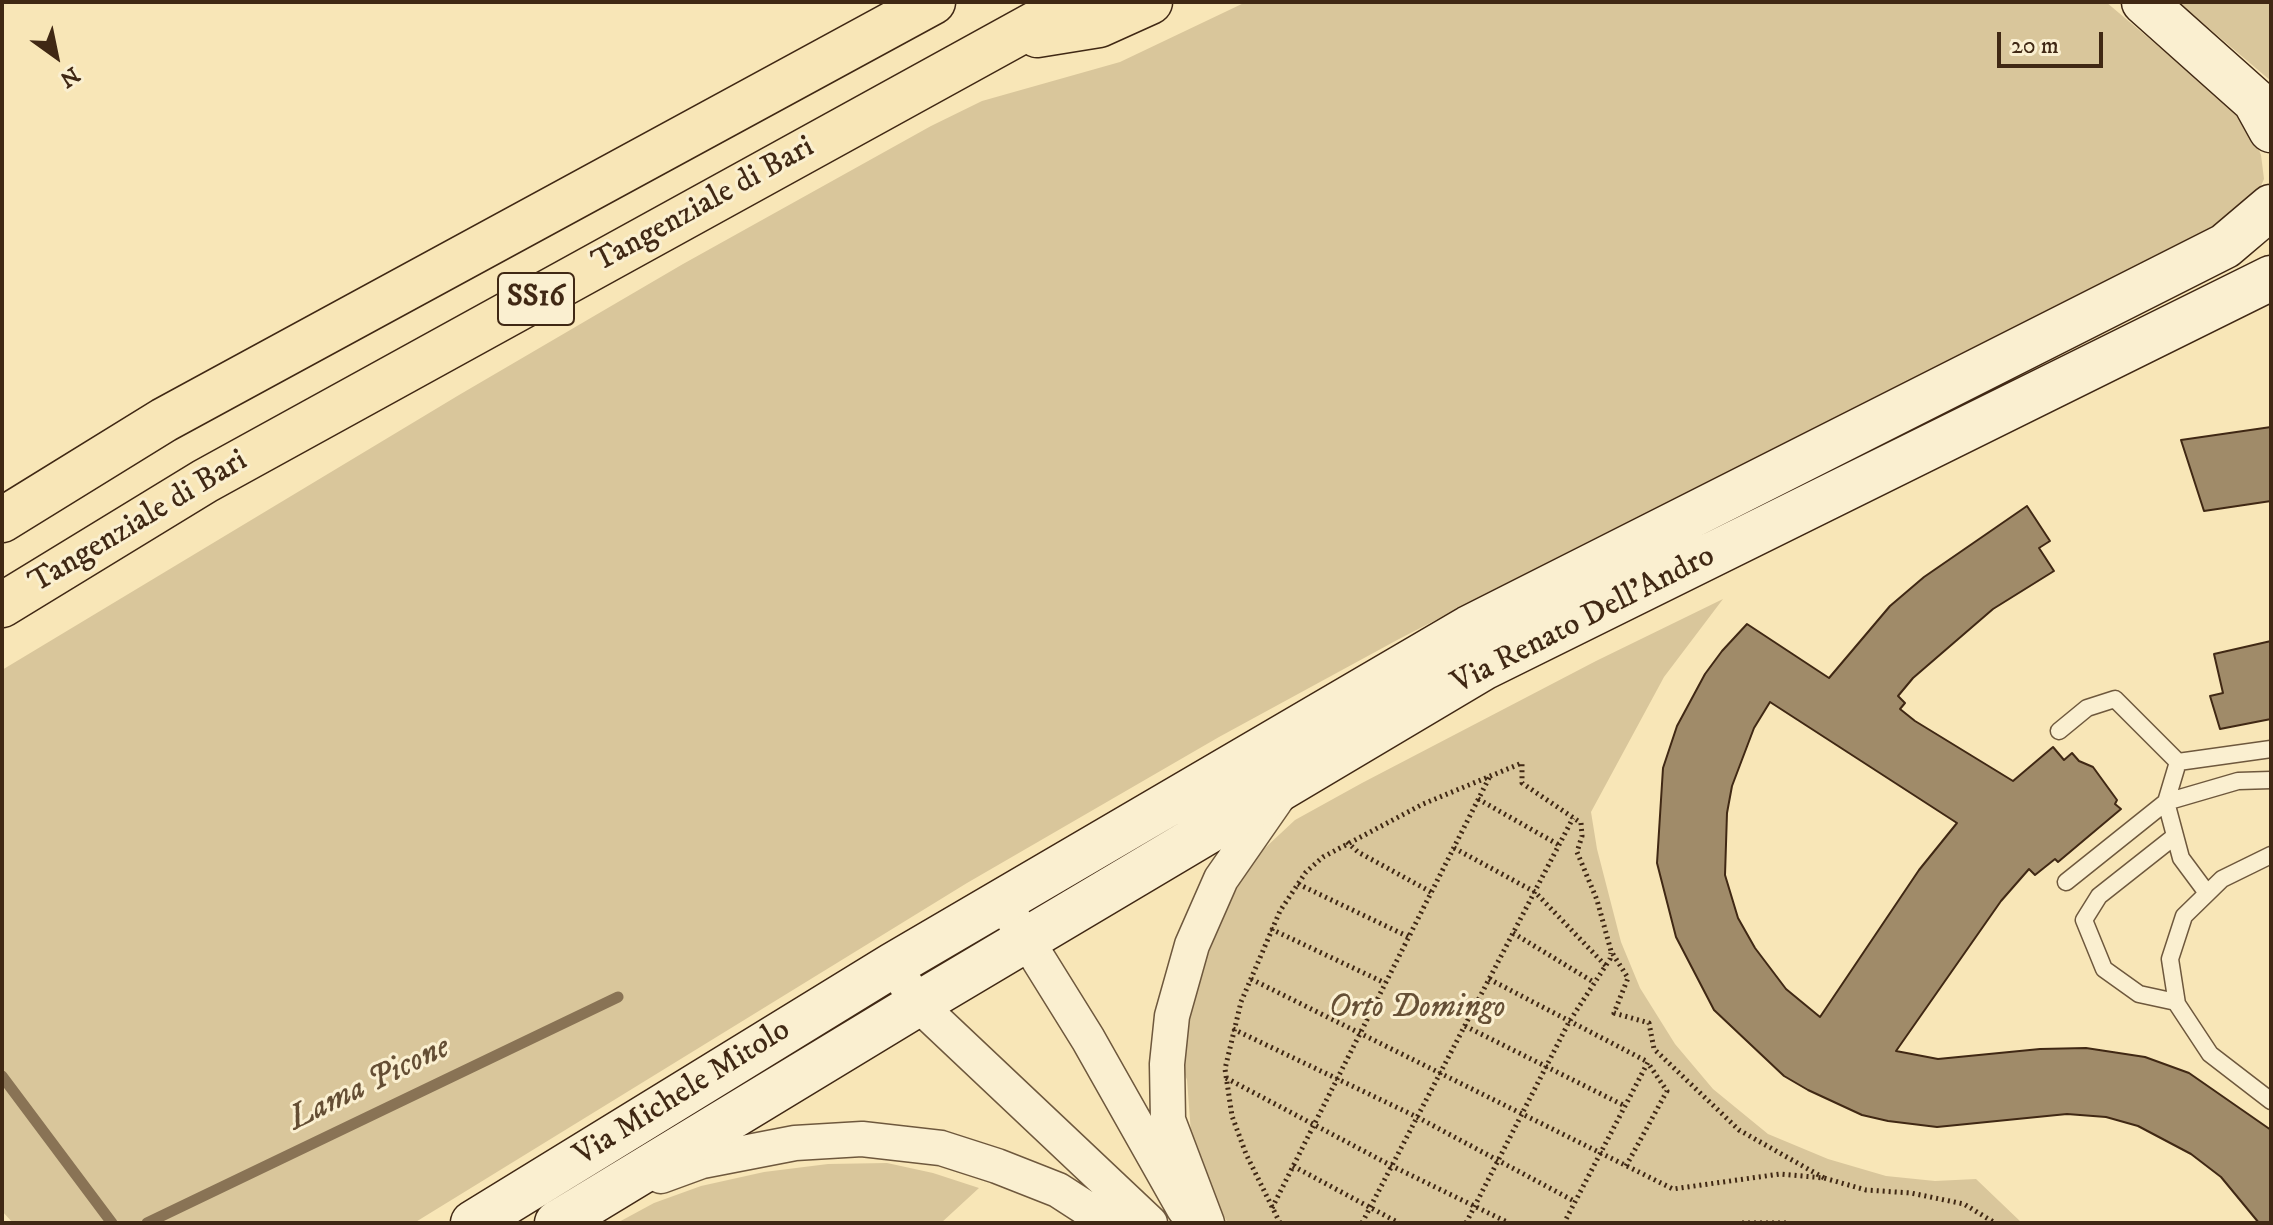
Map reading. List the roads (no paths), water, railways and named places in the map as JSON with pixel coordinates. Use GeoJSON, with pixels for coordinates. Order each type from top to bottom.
{"type":"FeatureCollection","features":[{"type":"Feature","properties":{"kind":"highway","name":"SS16"},"geometry":{"type":"LineString","coordinates":[[2,520],[164,420],[933,2]]}},
{"type":"Feature","properties":{"kind":"highway","name":"Tangenziale di Bari"},"geometry":{"type":"LineString","coordinates":[[2,605],[205,481],[1075,2]]}},
{"type":"Feature","properties":{"kind":"highway"},"geometry":{"type":"LineString","coordinates":[[1003,41],[1099,25],[1150,2]]}},
{"type":"Feature","properties":{"kind":"street"},"geometry":{"type":"LineString","coordinates":[[2144,2],[2255,101],[2271,130]]}},
{"type":"Feature","properties":{"kind":"street","name":"Via Renato Dell'Andro"},"geometry":{"type":"LineString","coordinates":[[893,965],[1469,628],[2225,246],[2271,207]]}},
{"type":"Feature","properties":{"kind":"street","name":"Via Renato Dell'Andro"},"geometry":{"type":"LineString","coordinates":[[918,1004],[1483,668],[2271,278]]}},
{"type":"Feature","properties":{"kind":"street"},"geometry":{"type":"LineString","coordinates":[[1207,1223],[1168,1120],[1167,1064],[1172,1016],[1192,945],[1221,879],[1289,783]]}},
{"type":"Feature","properties":{"kind":"street"},"geometry":{"type":"LineString","coordinates":[[1002,901],[1088,1039],[1192,1223]]}},
{"type":"Feature","properties":{"kind":"street"},"geometry":{"type":"LineString","coordinates":[[893,965],[918,1004],[1150,1223]]}},
{"type":"Feature","properties":{"kind":"street","name":"Via Michele Mitolo"},"geometry":{"type":"LineString","coordinates":[[473,1223],[893,965]]}},
{"type":"Feature","properties":{"kind":"street","name":"Via Michele Mitolo"},"geometry":{"type":"LineString","coordinates":[[573,1213],[918,1004]]}},
{"type":"Feature","properties":{"kind":"street"},"geometry":{"type":"LineString","coordinates":[[573,1213],[702,1161],[795,1143],[862,1139],[941,1148],[997,1166],[1058,1190],[1109,1223]]}},
{"type":"Feature","properties":{"kind":"lane"},"geometry":{"type":"LineString","coordinates":[[2059,731],[2087,708],[2115,699],[2178,762]]}},
{"type":"Feature","properties":{"kind":"lane"},"geometry":{"type":"LineString","coordinates":[[2178,762],[2271,749]]}},
{"type":"Feature","properties":{"kind":"lane"},"geometry":{"type":"LineString","coordinates":[[2178,762],[2166,802],[2181,858],[2207,893]]}},
{"type":"Feature","properties":{"kind":"lane"},"geometry":{"type":"LineString","coordinates":[[2066,882],[2166,802],[2238,781],[2271,780]]}},
{"type":"Feature","properties":{"kind":"lane"},"geometry":{"type":"LineString","coordinates":[[2175,836],[2099,896],[2084,920],[2104,969],[2139,994],[2176,1002]]}},
{"type":"Feature","properties":{"kind":"lane"},"geometry":{"type":"LineString","coordinates":[[2271,855],[2222,879],[2184,916],[2170,959],[2176,1002],[2210,1054],[2271,1101]]}},
{"type":"Feature","properties":{"kind":"waterway","name":"Lama Picone"},"geometry":{"type":"LineString","coordinates":[[147,1223],[618,997]]}},
{"type":"Feature","properties":{"kind":"waterway","name":"Lama Picone"},"geometry":{"type":"LineString","coordinates":[[2,1076],[112,1223]]}},
{"type":"Feature","properties":{"kind":"park label","name":"Orto Domingo"},"geometry":{"type":"Point","coordinates":[1417,1009]}}]}
